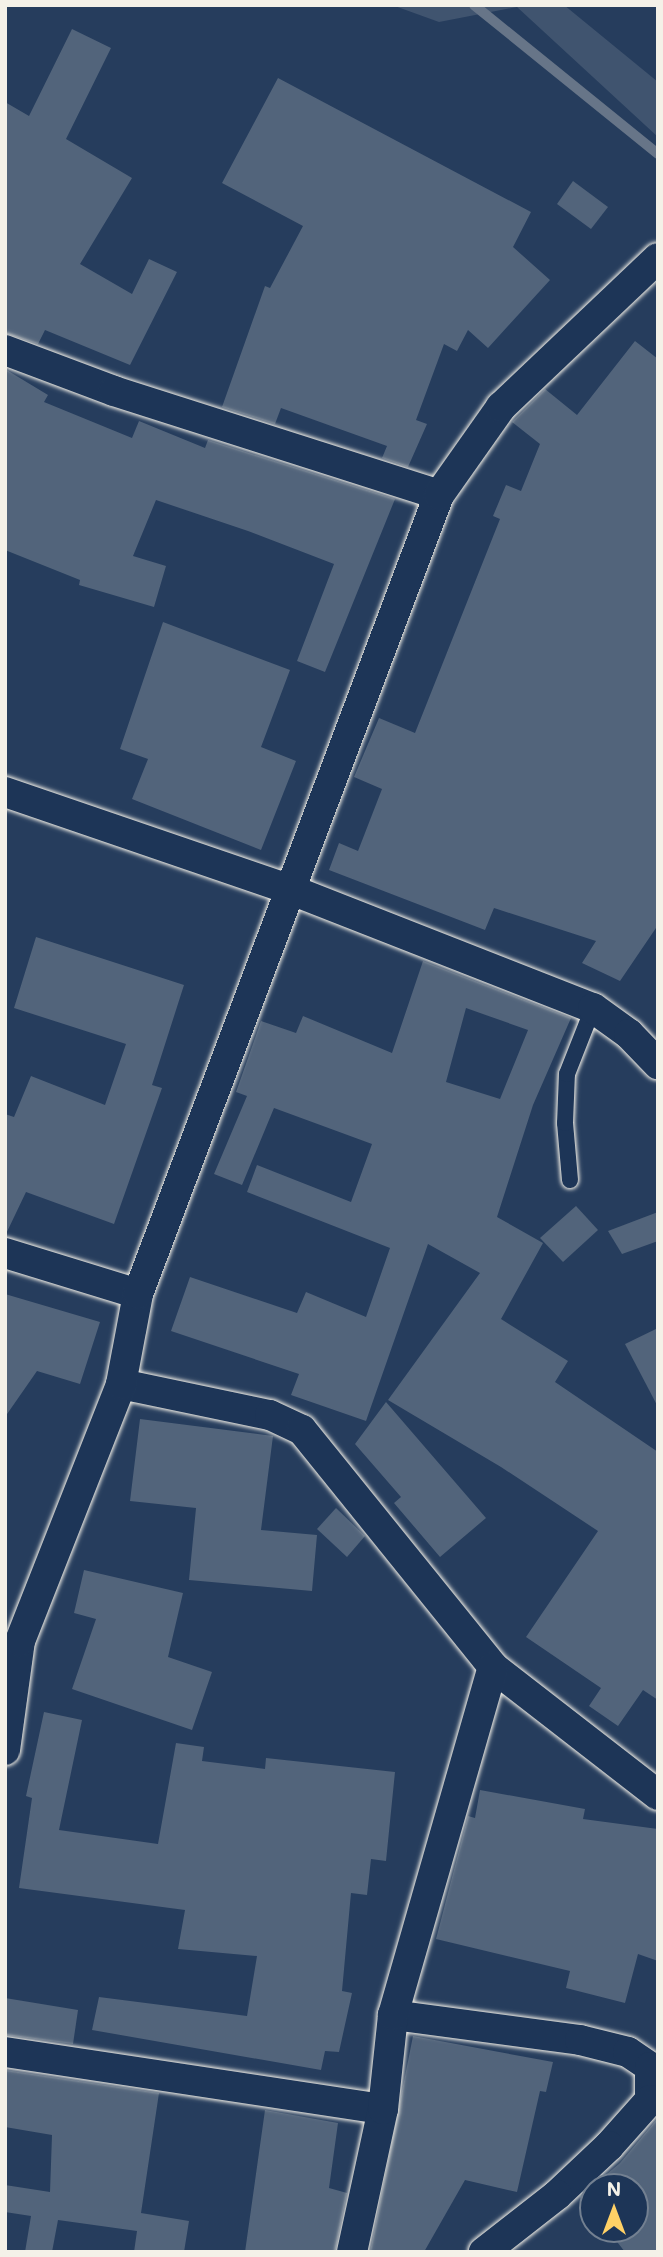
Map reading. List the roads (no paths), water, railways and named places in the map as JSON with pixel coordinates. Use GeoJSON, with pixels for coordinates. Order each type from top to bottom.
{"type":"FeatureCollection","features":[{"type":"Feature","properties":{"kind":"street"},"geometry":{"type":"LineString","coordinates":[[5,1750],[13,1635],[121,1384],[138,1294],[294,891],[439,495],[501,407],[658,258]]}},
{"type":"Feature","properties":{"kind":"street"},"geometry":{"type":"LineString","coordinates":[[5,349],[114,391],[439,495]]}},
{"type":"Feature","properties":{"kind":"street"},"geometry":{"type":"LineString","coordinates":[[5,792],[294,891],[593,1008],[629,1034],[658,1064]]}},
{"type":"Feature","properties":{"kind":"street"},"geometry":{"type":"LineString","coordinates":[[5,1254],[138,1294]]}},
{"type":"Feature","properties":{"kind":"street"},"geometry":{"type":"LineString","coordinates":[[121,1384],[270,1415],[302,1430],[493,1667],[658,1795]]}},
{"type":"Feature","properties":{"kind":"street"},"geometry":{"type":"LineString","coordinates":[[352,2252],[383,2109],[393,2015],[493,1667]]}},
{"type":"Feature","properties":{"kind":"street"},"geometry":{"type":"LineString","coordinates":[[393,2015],[580,2040],[628,2052],[650,2067],[650,2100],[609,2146],[557,2195],[484,2252]]}},
{"type":"Feature","properties":{"kind":"street"},"geometry":{"type":"LineString","coordinates":[[5,2052],[383,2109]]}},
{"type":"Feature","properties":{"kind":"lane"},"geometry":{"type":"LineString","coordinates":[[570,1180],[565,1124],[567,1074],[593,1008]]}},
{"type":"Feature","properties":{"kind":"waterway"},"geometry":{"type":"LineString","coordinates":[[474,5],[658,154]]}}]}
